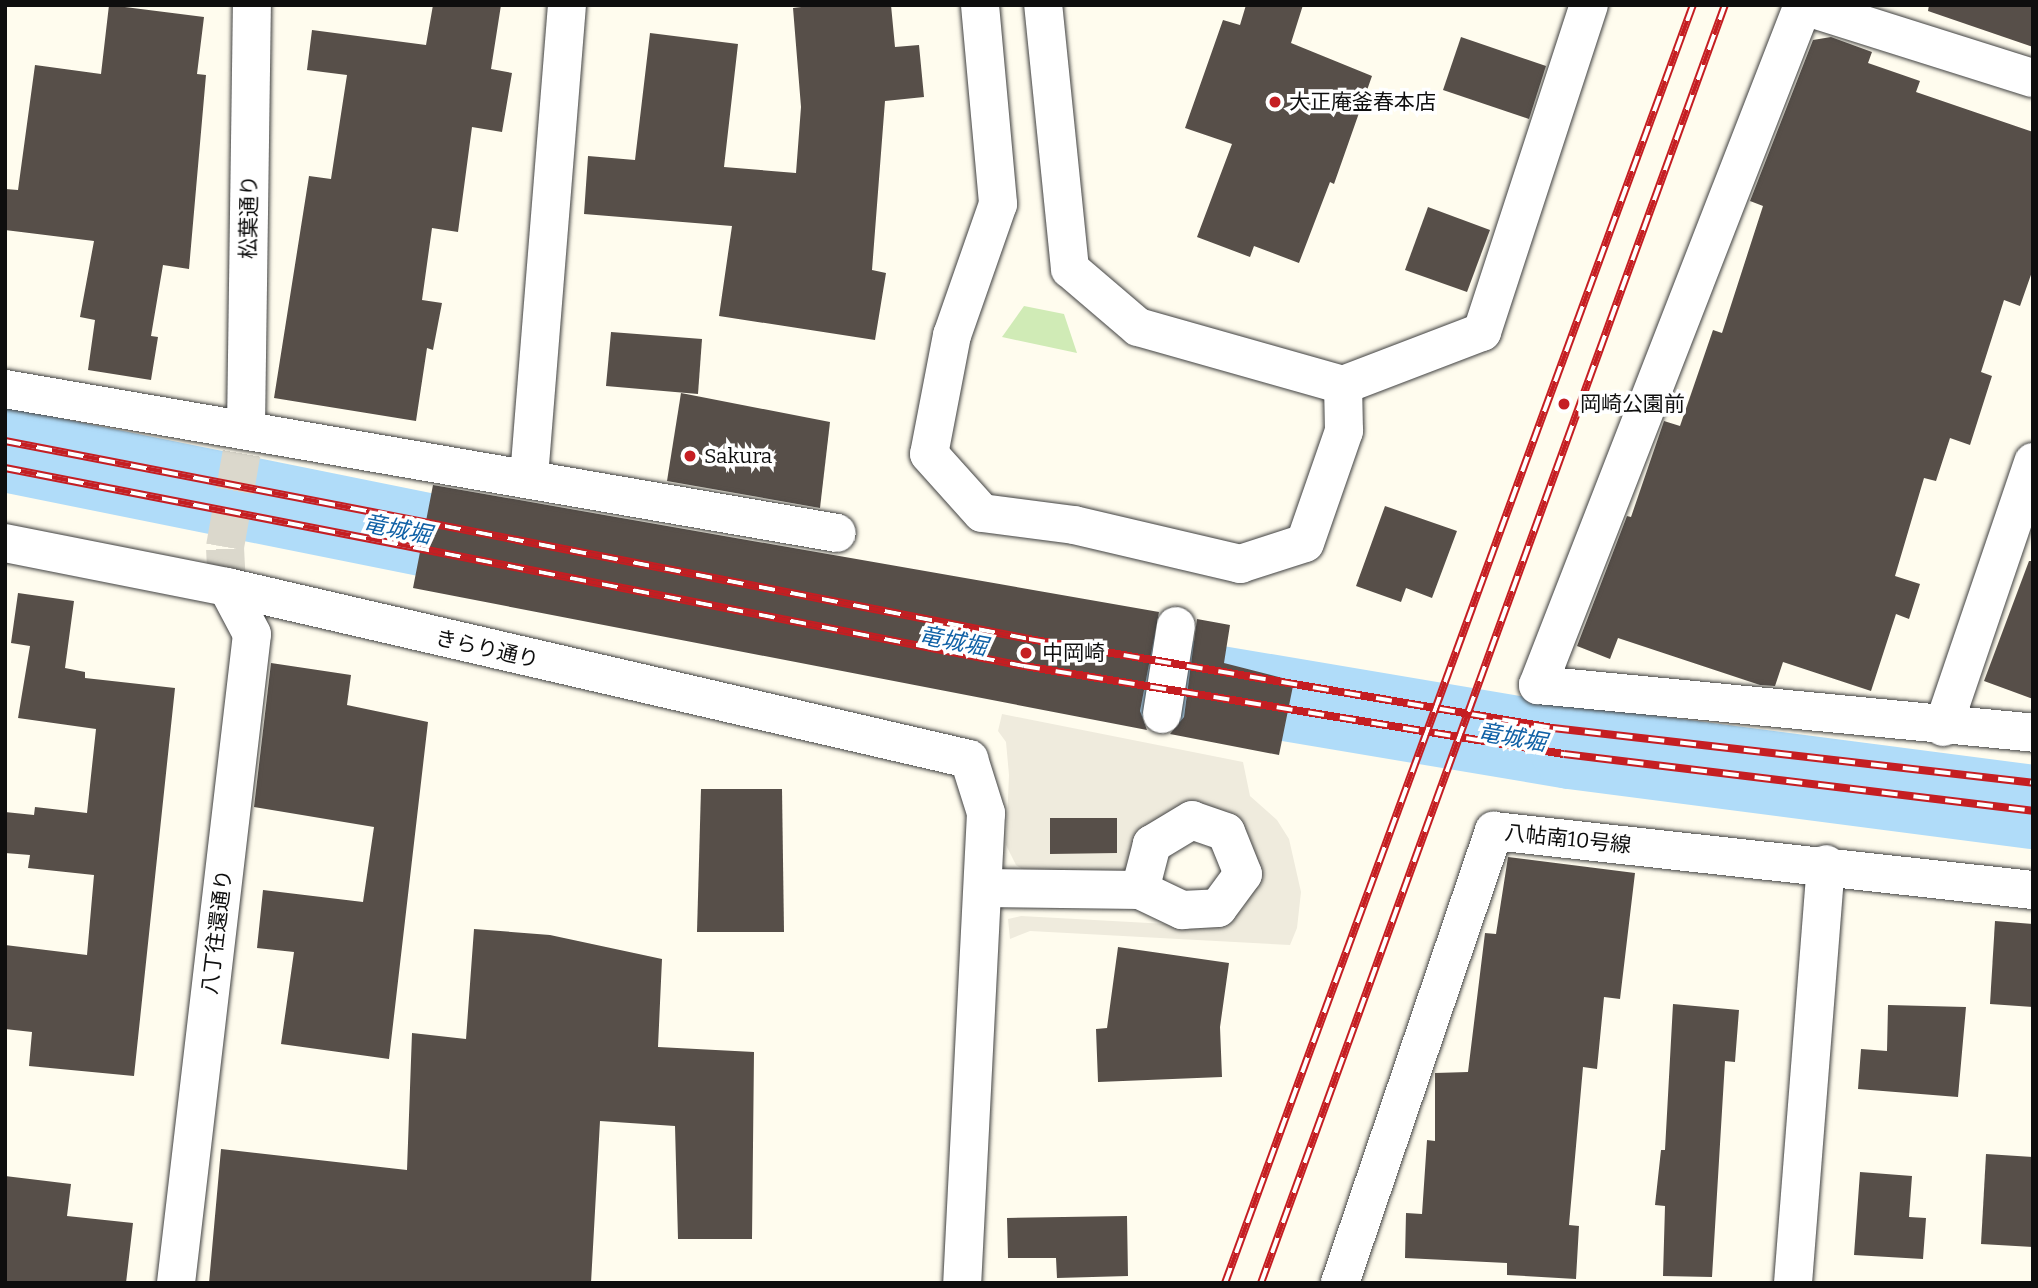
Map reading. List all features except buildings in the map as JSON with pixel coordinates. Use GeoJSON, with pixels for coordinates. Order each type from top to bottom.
{"type":"FeatureCollection","features":[{"type":"Feature","properties":{"kind":"street","name":"松葉通り"},"geometry":{"type":"LineString","coordinates":[[246,428],[252,5]]}},
{"type":"Feature","properties":{"kind":"street"},"geometry":{"type":"LineString","coordinates":[[529,477],[567,5]]}},
{"type":"Feature","properties":{"kind":"street"},"geometry":{"type":"LineString","coordinates":[[980,5],[998,204],[952,335],[929,454],[982,513],[1074,525],[1240,564],[1280,554],[1305,543],[1344,431],[1343,385]]}},
{"type":"Feature","properties":{"kind":"street"},"geometry":{"type":"LineString","coordinates":[[1043,5],[1070,269],[1138,327],[1343,385],[1482,332],[1588,5]]}},
{"type":"Feature","properties":{"kind":"street"},"geometry":{"type":"LineString","coordinates":[[2033,78],[1802,6],[1538,685],[1943,727],[2033,733]]}},
{"type":"Feature","properties":{"kind":"street"},"geometry":{"type":"LineString","coordinates":[[5,389],[246,428],[837,533]]}},
{"type":"Feature","properties":{"kind":"street"},"geometry":{"type":"LineString","coordinates":[[1943,727],[2033,462]]}},
{"type":"Feature","properties":{"kind":"street","name":"きらり通り"},"geometry":{"type":"LineString","coordinates":[[5,542],[227,587],[969,759],[986,813],[984,888]]}},
{"type":"Feature","properties":{"kind":"street","name":"八丁往還通り"},"geometry":{"type":"LineString","coordinates":[[176,1283],[252,634],[227,587]]}},
{"type":"Feature","properties":{"kind":"street"},"geometry":{"type":"LineString","coordinates":[[1162,714],[1176,626]]}},
{"type":"Feature","properties":{"kind":"street","name":"八帖南10号線"},"geometry":{"type":"LineString","coordinates":[[1340,1283],[1494,831],[1826,864],[2033,890]]}},
{"type":"Feature","properties":{"kind":"street"},"geometry":{"type":"LineString","coordinates":[[1793,1283],[1826,864]]}},
{"type":"Feature","properties":{"kind":"street"},"geometry":{"type":"LineString","coordinates":[[962,1283],[984,888],[1140,890]]}},
{"type":"Feature","properties":{"kind":"green space"},"geometry":{"type":"Polygon","coordinates":[[[1024,306],[1064,314],[1077,353],[1002,337],[1024,306]]]}},
{"type":"Feature","properties":{"kind":"shaded area"},"geometry":{"type":"Polygon","coordinates":[[[1002,714],[1243,762],[1250,796],[1277,820],[1289,839],[1301,892],[1297,928],[1290,945],[1030,931],[1010,939],[1008,919],[1021,916],[1204,926],[1225,921],[1244,907],[1262,873],[1249,835],[1234,819],[1130,874],[1027,872],[1016,865],[1006,845],[1009,775],[1006,742],[998,731],[1002,714]]]}},
{"type":"Feature","properties":{"kind":"waterway","name":"竜城堀"},"geometry":{"type":"LineString","coordinates":[[5,450],[536,557]]}},
{"type":"Feature","properties":{"kind":"waterway","name":"竜城堀"},"geometry":{"type":"LineString","coordinates":[[1071,663],[1571,747],[2033,807]]}},
{"type":"Feature","properties":{"kind":"tunnel"},"geometry":{"type":"LineString","coordinates":[[227,587],[225,547],[246,428]]}},
{"type":"Feature","properties":{"kind":"railway"},"geometry":{"type":"LineString","coordinates":[[1225,1283],[1693,5]]}},
{"type":"Feature","properties":{"kind":"railway"},"geometry":{"type":"LineString","coordinates":[[1261,1283],[1725,5]]}},
{"type":"Feature","properties":{"kind":"railway"},"geometry":{"type":"LineString","coordinates":[[5,441],[1029,639],[1553,728],[2033,783]]}},
{"type":"Feature","properties":{"kind":"railway"},"geometry":{"type":"LineString","coordinates":[[5,468],[1024,666],[1564,754],[2033,811]]}},
{"type":"Feature","properties":{"kind":"place","name":"大正庵釜春本店"},"geometry":{"type":"Point","coordinates":[1275,102]}},
{"type":"Feature","properties":{"kind":"place","name":"岡崎公園前"},"geometry":{"type":"Point","coordinates":[1564,404]}},
{"type":"Feature","properties":{"kind":"place","name":"Sakura"},"geometry":{"type":"Point","coordinates":[690,456]}},
{"type":"Feature","properties":{"kind":"place","name":"中岡崎"},"geometry":{"type":"Point","coordinates":[1026,653]}}]}
